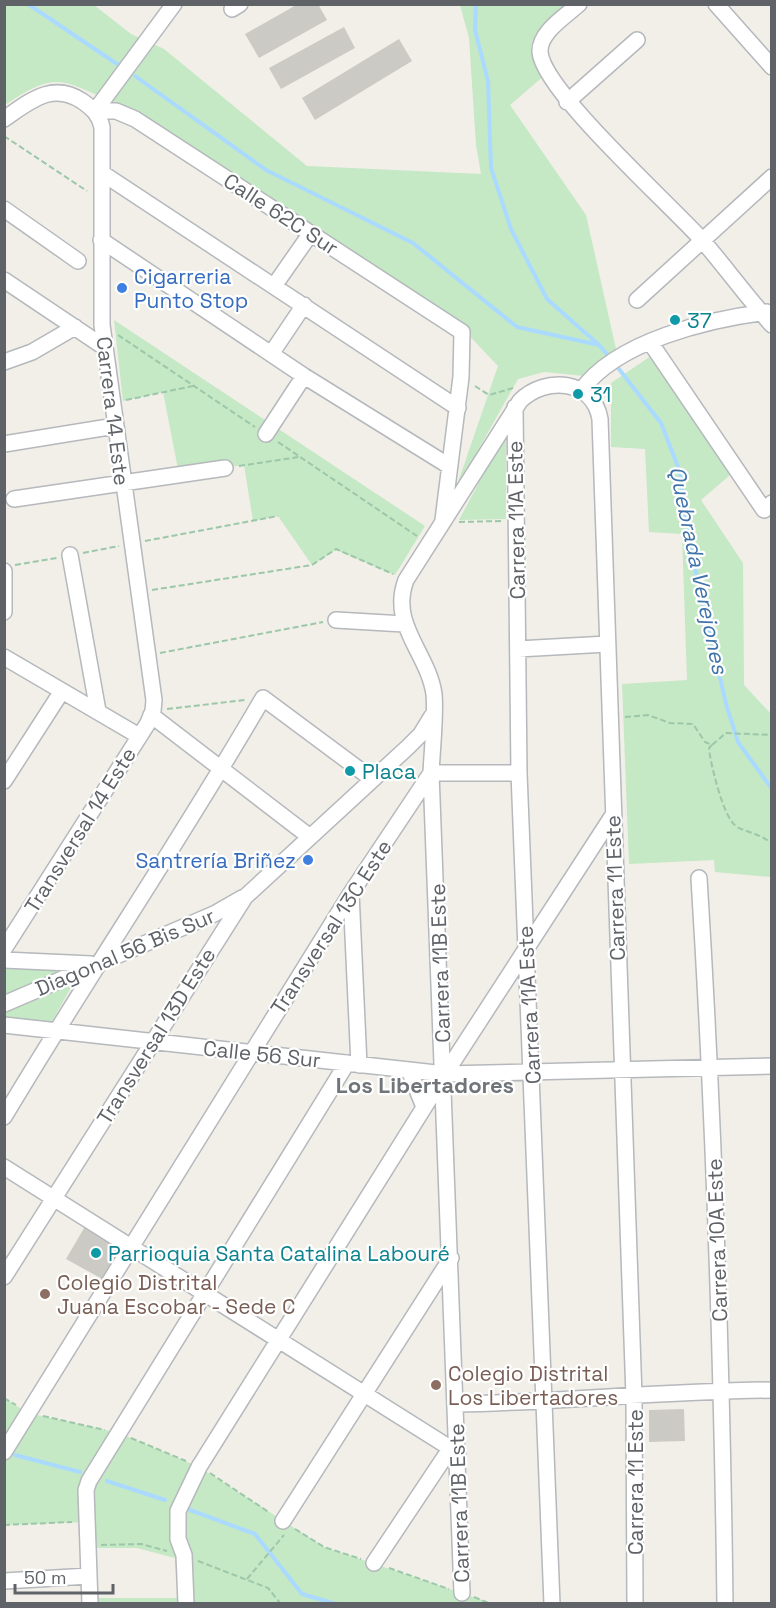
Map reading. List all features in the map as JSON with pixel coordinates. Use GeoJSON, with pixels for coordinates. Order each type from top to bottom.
{"type":"FeatureCollection","features":[{"type":"Feature","properties":{"kind":"street"},"geometry":{"type":"LineString","coordinates":[[579,4],[546,33],[540,45],[543,63],[567,102],[702,240],[766,312],[771,325]]}},
{"type":"Feature","properties":{"kind":"street"},"geometry":{"type":"LineString","coordinates":[[716,4],[771,66]]}},
{"type":"Feature","properties":{"kind":"street"},"geometry":{"type":"LineString","coordinates":[[4,119],[32,99],[49,92],[65,93],[75,97],[95,111],[175,6]]}},
{"type":"Feature","properties":{"kind":"street"},"geometry":{"type":"LineString","coordinates":[[567,102],[637,40]]}},
{"type":"Feature","properties":{"kind":"street","name":"Carrera 14 Este"},"geometry":{"type":"LineString","coordinates":[[95,111],[103,135],[101,240],[104,347],[122,483],[154,687],[152,713]]}},
{"type":"Feature","properties":{"kind":"street","name":"Calle 62C Sur"},"geometry":{"type":"LineString","coordinates":[[95,111],[116,111],[135,119],[462,332],[461,377]]}},
{"type":"Feature","properties":{"kind":"street"},"geometry":{"type":"LineString","coordinates":[[102,173],[458,408]]}},
{"type":"Feature","properties":{"kind":"street"},"geometry":{"type":"LineString","coordinates":[[637,300],[771,177]]}},
{"type":"Feature","properties":{"kind":"street"},"geometry":{"type":"LineString","coordinates":[[4,209],[78,261]]}},
{"type":"Feature","properties":{"kind":"street"},"geometry":{"type":"LineString","coordinates":[[274,286],[311,233]]}},
{"type":"Feature","properties":{"kind":"street"},"geometry":{"type":"LineString","coordinates":[[101,240],[304,376],[448,466]]}},
{"type":"Feature","properties":{"kind":"street"},"geometry":{"type":"LineString","coordinates":[[4,280],[104,347]]}},
{"type":"Feature","properties":{"kind":"street"},"geometry":{"type":"LineString","coordinates":[[272,354],[304,305]]}},
{"type":"Feature","properties":{"kind":"street"},"geometry":{"type":"LineString","coordinates":[[515,407],[526,395],[537,388],[562,384],[581,391],[604,367],[650,342],[710,322],[766,312]]}},
{"type":"Feature","properties":{"kind":"street"},"geometry":{"type":"LineString","coordinates":[[5,362],[75,327]]}},
{"type":"Feature","properties":{"kind":"street"},"geometry":{"type":"LineString","coordinates":[[650,342],[768,507]]}},
{"type":"Feature","properties":{"kind":"street"},"geometry":{"type":"LineString","coordinates":[[266,434],[304,376]]}},
{"type":"Feature","properties":{"kind":"street"},"geometry":{"type":"LineString","coordinates":[[443,523],[448,466],[461,377]]}},
{"type":"Feature","properties":{"kind":"street","name":"Carrera 11 Este"},"geometry":{"type":"LineString","coordinates":[[581,391],[595,404],[600,418],[634,1397],[635,1604]]}},
{"type":"Feature","properties":{"kind":"street","name":"Carrera 11A Este"},"geometry":{"type":"LineString","coordinates":[[515,407],[519,773],[552,1604]]}},
{"type":"Feature","properties":{"kind":"street","name":"Carrera 11B Este"},"geometry":{"type":"LineString","coordinates":[[462,1593],[454,1451],[456,1404],[445,1074],[431,773],[434,695],[404,624],[401,597],[406,580],[515,407]]}},
{"type":"Feature","properties":{"kind":"street"},"geometry":{"type":"LineString","coordinates":[[4,444],[115,426]]}},
{"type":"Feature","properties":{"kind":"street"},"geometry":{"type":"LineString","coordinates":[[14,499],[225,468]]}},
{"type":"Feature","properties":{"kind":"street"},"geometry":{"type":"LineString","coordinates":[[70,555],[98,711]]}},
{"type":"Feature","properties":{"kind":"street"},"geometry":{"type":"LineString","coordinates":[[4,571],[7,591],[4,612]]}},
{"type":"Feature","properties":{"kind":"street"},"geometry":{"type":"LineString","coordinates":[[336,620],[404,624]]}},
{"type":"Feature","properties":{"kind":"street"},"geometry":{"type":"LineString","coordinates":[[518,649],[607,644]]}},
{"type":"Feature","properties":{"kind":"street"},"geometry":{"type":"LineString","coordinates":[[4,657],[140,736]]}},
{"type":"Feature","properties":{"kind":"street"},"geometry":{"type":"LineString","coordinates":[[4,781],[62,691]]}},
{"type":"Feature","properties":{"kind":"street"},"geometry":{"type":"LineString","coordinates":[[4,1117],[263,698],[372,779]]}},
{"type":"Feature","properties":{"kind":"street"},"geometry":{"type":"LineString","coordinates":[[152,713],[310,837]]}},
{"type":"Feature","properties":{"kind":"street","name":"Transversal 14 Este"},"geometry":{"type":"LineString","coordinates":[[4,949],[140,736],[152,713]]}},
{"type":"Feature","properties":{"kind":"street","name":"Transversal 13D Este"},"geometry":{"type":"LineString","coordinates":[[4,1277],[244,897],[421,734],[432,715]]}},
{"type":"Feature","properties":{"kind":"street"},"geometry":{"type":"LineString","coordinates":[[431,773],[519,773]]}},
{"type":"Feature","properties":{"kind":"street","name":"Transversal 13C Este"},"geometry":{"type":"LineString","coordinates":[[5,1451],[351,893],[431,773]]}},
{"type":"Feature","properties":{"kind":"street"},"geometry":{"type":"LineString","coordinates":[[185,1599],[184,1556],[178,1539],[178,1524],[183,1497],[199,1467],[424,1107],[613,815]]}},
{"type":"Feature","properties":{"kind":"street","name":"Carrera 10A Este"},"geometry":{"type":"LineString","coordinates":[[699,878],[711,1067],[722,1390],[725,1604]]}},
{"type":"Feature","properties":{"kind":"street"},"geometry":{"type":"LineString","coordinates":[[90,1604],[86,1490],[89,1481],[205,1294],[353,1064],[351,893]]}},
{"type":"Feature","properties":{"kind":"street","name":"Diagonal 56 Bis Sur"},"geometry":{"type":"LineString","coordinates":[[4,1004],[214,914],[244,897]]}},
{"type":"Feature","properties":{"kind":"street"},"geometry":{"type":"LineString","coordinates":[[4,960],[97,964]]}},
{"type":"Feature","properties":{"kind":"street","name":"Calle 56 Sur"},"geometry":{"type":"LineString","coordinates":[[4,1024],[445,1074],[771,1066]]}},
{"type":"Feature","properties":{"kind":"street"},"geometry":{"type":"LineString","coordinates":[[409,1070],[424,1107]]}},
{"type":"Feature","properties":{"kind":"street"},"geometry":{"type":"LineString","coordinates":[[4,1167],[454,1451],[374,1563]]}},
{"type":"Feature","properties":{"kind":"street"},"geometry":{"type":"LineString","coordinates":[[288,1524],[364,1394],[451,1258]]}},
{"type":"Feature","properties":{"kind":"street"},"geometry":{"type":"LineString","coordinates":[[456,1404],[544,1403],[722,1390],[771,1390]]}},
{"type":"Feature","properties":{"kind":"street"},"geometry":{"type":"LineString","coordinates":[[4,1581],[89,1576]]}},
{"type":"Feature","properties":{"kind":"path"},"geometry":{"type":"LineString","coordinates":[[4,136],[102,202]]}},
{"type":"Feature","properties":{"kind":"path"},"geometry":{"type":"LineString","coordinates":[[461,377],[489,395],[520,387],[537,388]]}},
{"type":"Feature","properties":{"kind":"path"},"geometry":{"type":"LineString","coordinates":[[112,403],[194,386]]}},
{"type":"Feature","properties":{"kind":"path"},"geometry":{"type":"LineString","coordinates":[[225,468],[300,457]]}},
{"type":"Feature","properties":{"kind":"path"},"geometry":{"type":"LineString","coordinates":[[443,523],[516,521]]}},
{"type":"Feature","properties":{"kind":"path"},"geometry":{"type":"LineString","coordinates":[[139,592],[312,565],[336,549],[406,580]]}},
{"type":"Feature","properties":{"kind":"path"},"geometry":{"type":"LineString","coordinates":[[148,656],[336,620]]}},
{"type":"Feature","properties":{"kind":"path"},"geometry":{"type":"LineString","coordinates":[[152,713],[263,698]]}},
{"type":"Feature","properties":{"kind":"path"},"geometry":{"type":"LineString","coordinates":[[611,714],[626,717],[648,715],[670,723],[693,724],[705,742],[712,745]]}},
{"type":"Feature","properties":{"kind":"path"},"geometry":{"type":"LineString","coordinates":[[771,735],[726,733],[709,748],[729,819],[738,827],[756,833],[771,844]]}},
{"type":"Feature","properties":{"kind":"path"},"geometry":{"type":"LineString","coordinates":[[4,1398],[28,1413],[119,1433],[199,1467],[324,1547],[491,1604]]}},
{"type":"Feature","properties":{"kind":"path"},"geometry":{"type":"LineString","coordinates":[[4,1524],[87,1522]]}},
{"type":"Feature","properties":{"kind":"path"},"geometry":{"type":"LineString","coordinates":[[247,1580],[275,1546],[288,1524]]}},
{"type":"Feature","properties":{"kind":"green space"},"geometry":{"type":"Polygon","coordinates":[[[5,5],[94,5],[131,34],[164,49],[307,166],[481,174],[476,145],[469,38],[460,5],[565,5],[536,34],[531,48],[532,55],[545,75],[510,105],[586,215],[616,349],[584,376],[544,372],[518,379],[455,491],[498,366],[458,324],[120,104],[73,85],[51,82],[24,93],[5,105],[5,5]]]}},
{"type":"Feature","properties":{"kind":"green space"},"geometry":{"type":"Polygon","coordinates":[[[114,320],[425,526],[395,575],[336,550],[312,565],[278,516],[253,521],[244,465],[179,474],[163,392],[123,401],[114,320]]]}},
{"type":"Feature","properties":{"kind":"green space"},"geometry":{"type":"Polygon","coordinates":[[[651,356],[730,475],[701,500],[743,563],[744,685],[771,714],[771,877],[715,872],[714,860],[629,864],[622,684],[687,680],[682,534],[649,532],[645,449],[611,447],[611,383],[651,356]]]}},
{"type":"Feature","properties":{"kind":"green space"},"geometry":{"type":"Polygon","coordinates":[[[506,432],[506,519],[459,520],[506,432]]]}},
{"type":"Feature","properties":{"kind":"green space"},"geometry":{"type":"Polygon","coordinates":[[[5,969],[66,970],[5,998],[5,969]]]}},
{"type":"Feature","properties":{"kind":"green space"},"geometry":{"type":"Polygon","coordinates":[[[74,982],[51,1023],[5,1019],[4,1012],[74,982]]]}},
{"type":"Feature","properties":{"kind":"green space"},"geometry":{"type":"Polygon","coordinates":[[[4,1398],[28,1413],[119,1433],[199,1467],[324,1547],[491,1603],[95,1603],[95,1598],[178,1598],[175,1558],[137,1548],[88,1548],[87,1522],[5,1525],[4,1398]]]}},
{"type":"Feature","properties":{"kind":"building"},"geometry":{"type":"Polygon","coordinates":[[[298,4],[318,4],[327,20],[259,58],[245,34],[298,4]]]}},
{"type":"Feature","properties":{"kind":"building"},"geometry":{"type":"Polygon","coordinates":[[[344,27],[355,48],[281,89],[269,68],[344,27]]]}},
{"type":"Feature","properties":{"kind":"building"},"geometry":{"type":"Polygon","coordinates":[[[399,39],[412,61],[315,120],[302,98],[399,39]]]}},
{"type":"Feature","properties":{"kind":"building","name":"Parrioquia Santa Catalina Labouré"},"geometry":{"type":"Polygon","coordinates":[[[87,1223],[126,1246],[104,1280],[66,1259],[87,1223]]]}},
{"type":"Feature","properties":{"kind":"building"},"geometry":{"type":"Polygon","coordinates":[[[684,1409],[685,1441],[649,1442],[649,1410],[684,1409]]]}},
{"type":"Feature","properties":{"kind":"waterway"},"geometry":{"type":"LineString","coordinates":[[28,4],[117,64]]}},
{"type":"Feature","properties":{"kind":"waterway","name":"Quebrada Verejones"},"geometry":{"type":"LineString","coordinates":[[476,4],[475,30],[488,81],[491,168],[511,229],[547,299],[599,345],[610,358]]}},
{"type":"Feature","properties":{"kind":"waterway"},"geometry":{"type":"LineString","coordinates":[[135,76],[266,170],[413,243],[517,327],[599,345]]}},
{"type":"Feature","properties":{"kind":"waterway","name":"Quebrada Verejones"},"geometry":{"type":"LineString","coordinates":[[615,364],[661,423],[680,472],[689,542],[726,704],[738,742],[772,789]]}},
{"type":"Feature","properties":{"kind":"waterway"},"geometry":{"type":"LineString","coordinates":[[15,1455],[80,1472]]}},
{"type":"Feature","properties":{"kind":"waterway"},"geometry":{"type":"LineString","coordinates":[[107,1481],[165,1500]]}},
{"type":"Feature","properties":{"kind":"waterway"},"geometry":{"type":"LineString","coordinates":[[190,1510],[255,1534],[302,1594],[336,1604]]}},
{"type":"Feature","properties":{"kind":"place","name":"Cigarreria Punto Stop"},"geometry":{"type":"Point","coordinates":[122,288]}},
{"type":"Feature","properties":{"kind":"place","name":"37"},"geometry":{"type":"Point","coordinates":[675,320]}},
{"type":"Feature","properties":{"kind":"place","name":"31"},"geometry":{"type":"Point","coordinates":[578,394]}},
{"type":"Feature","properties":{"kind":"place","name":"Placa"},"geometry":{"type":"Point","coordinates":[350,771]}},
{"type":"Feature","properties":{"kind":"place","name":"Santrería Briñez"},"geometry":{"type":"Point","coordinates":[308,860]}},
{"type":"Feature","properties":{"kind":"place","name":"Parrioquia Santa Catalina Labouré"},"geometry":{"type":"Point","coordinates":[96,1253]}},
{"type":"Feature","properties":{"kind":"place","name":"Colegio Distrital Juana Escobar - Sede C"},"geometry":{"type":"Point","coordinates":[45,1294]}},
{"type":"Feature","properties":{"kind":"place","name":"Colegio Distrital Los Libertadores"},"geometry":{"type":"Point","coordinates":[436,1385]}},
{"type":"Feature","properties":{"kind":"district","name":"Los Libertadores"},"geometry":{"type":"Point","coordinates":[425,1085]}}]}
